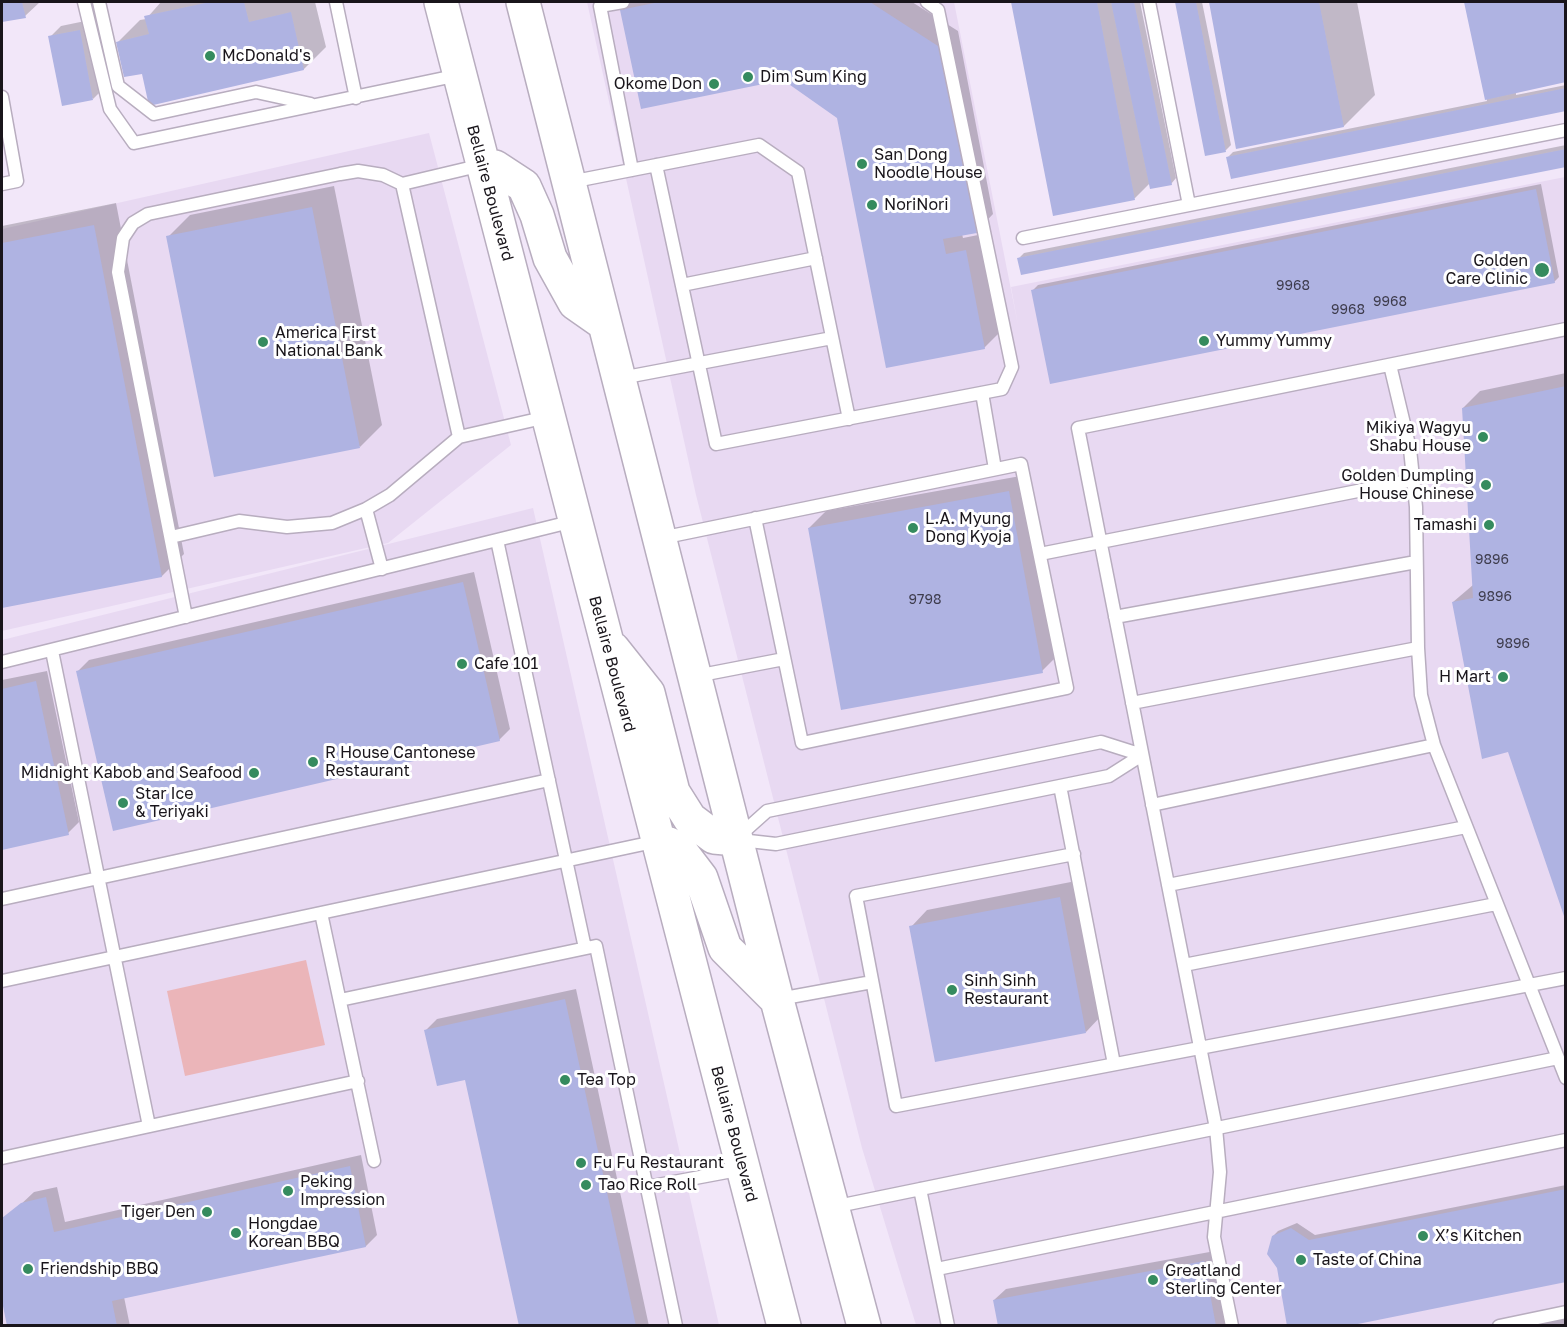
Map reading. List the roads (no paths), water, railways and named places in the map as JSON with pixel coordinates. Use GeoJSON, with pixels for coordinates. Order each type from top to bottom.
{"type":"FeatureCollection","features":[{"type":"Feature","properties":{"kind":"main road","name":"Bellaire Boulevard"},"geometry":{"type":"LineString","coordinates":[[441,2],[784,1326]]}},
{"type":"Feature","properties":{"kind":"main road"},"geometry":{"type":"LineString","coordinates":[[523,2],[777,1000],[864,1326]]}},
{"type":"Feature","properties":{"kind":"main road"},"geometry":{"type":"LineString","coordinates":[[483,165],[495,167],[524,186],[537,215],[550,258],[575,303],[605,324]]}},
{"type":"Feature","properties":{"kind":"main road"},"geometry":{"type":"LineString","coordinates":[[606,641],[648,693],[673,792],[690,819],[714,837],[736,839]]}},
{"type":"Feature","properties":{"kind":"main road"},"geometry":{"type":"LineString","coordinates":[[658,841],[669,844],[682,853],[701,878],[724,948],[777,1000]]}},
{"type":"Feature","properties":{"kind":"lane"},"geometry":{"type":"LineString","coordinates":[[84,2],[110,109],[134,143],[460,75]]}},
{"type":"Feature","properties":{"kind":"lane"},"geometry":{"type":"LineString","coordinates":[[99,2],[118,86],[154,114],[256,92],[317,106]]}},
{"type":"Feature","properties":{"kind":"lane"},"geometry":{"type":"LineString","coordinates":[[336,2],[356,98]]}},
{"type":"Feature","properties":{"kind":"lane"},"geometry":{"type":"LineString","coordinates":[[623,2],[600,6],[632,170]]}},
{"type":"Feature","properties":{"kind":"lane"},"geometry":{"type":"LineString","coordinates":[[656,165],[716,444],[1002,389],[1012,367],[938,10],[927,2]]}},
{"type":"Feature","properties":{"kind":"lane"},"geometry":{"type":"LineString","coordinates":[[1149,2],[1189,205]]}},
{"type":"Feature","properties":{"kind":"lane"},"geometry":{"type":"LineString","coordinates":[[2,97],[17,181],[2,184]]}},
{"type":"Feature","properties":{"kind":"lane"},"geometry":{"type":"LineString","coordinates":[[1023,238],[1566,130]]}},
{"type":"Feature","properties":{"kind":"lane"},"geometry":{"type":"LineString","coordinates":[[569,182],[759,145],[798,172],[849,419]]}},
{"type":"Feature","properties":{"kind":"lane"},"geometry":{"type":"LineString","coordinates":[[186,618],[118,272],[123,238],[133,223],[148,214],[358,171],[383,175],[402,184],[483,165]]}},
{"type":"Feature","properties":{"kind":"lane"},"geometry":{"type":"LineString","coordinates":[[402,184],[459,437]]}},
{"type":"Feature","properties":{"kind":"lane"},"geometry":{"type":"LineString","coordinates":[[682,285],[816,258]]}},
{"type":"Feature","properties":{"kind":"lane"},"geometry":{"type":"LineString","coordinates":[[1232,1326],[1214,1236],[1220,1172],[1216,1128],[1078,428],[1566,328]]}},
{"type":"Feature","properties":{"kind":"lane"},"geometry":{"type":"LineString","coordinates":[[619,378],[832,338]]}},
{"type":"Feature","properties":{"kind":"lane"},"geometry":{"type":"LineString","coordinates":[[1390,365],[1410,449],[1413,480],[1421,695],[1434,746],[1566,1078]]}},
{"type":"Feature","properties":{"kind":"lane"},"geometry":{"type":"LineString","coordinates":[[982,393],[995,469]]}},
{"type":"Feature","properties":{"kind":"lane"},"geometry":{"type":"LineString","coordinates":[[171,537],[239,521],[287,527],[332,523],[366,509],[390,495],[459,437],[548,416]]}},
{"type":"Feature","properties":{"kind":"lane"},"geometry":{"type":"LineString","coordinates":[[659,538],[755,518],[1021,464],[1067,688],[801,743],[755,518]]}},
{"type":"Feature","properties":{"kind":"lane"},"geometry":{"type":"LineString","coordinates":[[1040,554],[1413,480]]}},
{"type":"Feature","properties":{"kind":"lane"},"geometry":{"type":"LineString","coordinates":[[366,509],[382,569]]}},
{"type":"Feature","properties":{"kind":"lane"},"geometry":{"type":"LineString","coordinates":[[2,662],[575,521]]}},
{"type":"Feature","properties":{"kind":"lane"},"geometry":{"type":"LineString","coordinates":[[497,540],[585,948]]}},
{"type":"Feature","properties":{"kind":"lane"},"geometry":{"type":"LineString","coordinates":[[1115,617],[1416,562]]}},
{"type":"Feature","properties":{"kind":"lane"},"geometry":{"type":"LineString","coordinates":[[1132,703],[1418,648]]}},
{"type":"Feature","properties":{"kind":"lane"},"geometry":{"type":"LineString","coordinates":[[51,651],[149,1126]]}},
{"type":"Feature","properties":{"kind":"lane"},"geometry":{"type":"LineString","coordinates":[[695,676],[784,659]]}},
{"type":"Feature","properties":{"kind":"lane"},"geometry":{"type":"LineString","coordinates":[[736,839],[767,811],[1101,742],[1142,755]]}},
{"type":"Feature","properties":{"kind":"lane"},"geometry":{"type":"LineString","coordinates":[[1152,804],[1434,746]]}},
{"type":"Feature","properties":{"kind":"lane"},"geometry":{"type":"LineString","coordinates":[[736,839],[776,844],[1060,786],[1108,776],[1142,755]]}},
{"type":"Feature","properties":{"kind":"lane"},"geometry":{"type":"LineString","coordinates":[[2,899],[549,780]]}},
{"type":"Feature","properties":{"kind":"lane"},"geometry":{"type":"LineString","coordinates":[[1060,786],[1114,1064]]}},
{"type":"Feature","properties":{"kind":"lane"},"geometry":{"type":"LineString","coordinates":[[1168,885],[1466,827]]}},
{"type":"Feature","properties":{"kind":"lane"},"geometry":{"type":"LineString","coordinates":[[2,981],[658,841]]}},
{"type":"Feature","properties":{"kind":"lane"},"geometry":{"type":"LineString","coordinates":[[1074,854],[856,896],[896,1106],[1566,978]]}},
{"type":"Feature","properties":{"kind":"lane"},"geometry":{"type":"LineString","coordinates":[[1184,965],[1496,904]]}},
{"type":"Feature","properties":{"kind":"lane"},"geometry":{"type":"LineString","coordinates":[[321,913],[375,1161]]}},
{"type":"Feature","properties":{"kind":"lane"},"geometry":{"type":"LineString","coordinates":[[340,1000],[596,946],[676,1326]]}},
{"type":"Feature","properties":{"kind":"lane"},"geometry":{"type":"LineString","coordinates":[[777,1000],[872,982]]}},
{"type":"Feature","properties":{"kind":"lane"},"geometry":{"type":"LineString","coordinates":[[832,1207],[1558,1058]]}},
{"type":"Feature","properties":{"kind":"lane"},"geometry":{"type":"LineString","coordinates":[[2,1158],[358,1081]]}},
{"type":"Feature","properties":{"kind":"lane"},"geometry":{"type":"LineString","coordinates":[[937,1269],[1566,1140]]}},
{"type":"Feature","properties":{"kind":"lane"},"geometry":{"type":"LineString","coordinates":[[647,1187],[743,1168]]}},
{"type":"Feature","properties":{"kind":"lane"},"geometry":{"type":"LineString","coordinates":[[920,1189],[948,1326]]}},
{"type":"Feature","properties":{"kind":"lane"},"geometry":{"type":"LineString","coordinates":[[1499,1326],[1566,1312]]}},
{"type":"Feature","properties":{"kind":"place","name":"McDonald's"},"geometry":{"type":"Point","coordinates":[210,56]}},
{"type":"Feature","properties":{"kind":"place","name":"Dim Sum King"},"geometry":{"type":"Point","coordinates":[748,77]}},
{"type":"Feature","properties":{"kind":"place","name":"Okome Don"},"geometry":{"type":"Point","coordinates":[714,84]}},
{"type":"Feature","properties":{"kind":"place","name":"San Dong Noodle House"},"geometry":{"type":"Point","coordinates":[862,164]}},
{"type":"Feature","properties":{"kind":"place","name":"NoriNori"},"geometry":{"type":"Point","coordinates":[872,205]}},
{"type":"Feature","properties":{"kind":"place","name":"Golden Care Clinic"},"geometry":{"type":"Point","coordinates":[1542,270]}},
{"type":"Feature","properties":{"kind":"place","name":"Yummy Yummy"},"geometry":{"type":"Point","coordinates":[1204,341]}},
{"type":"Feature","properties":{"kind":"place","name":"America First National Bank"},"geometry":{"type":"Point","coordinates":[263,342]}},
{"type":"Feature","properties":{"kind":"place","name":"Mikiya Wagyu Shabu House"},"geometry":{"type":"Point","coordinates":[1483,437]}},
{"type":"Feature","properties":{"kind":"place","name":"Golden Dumpling House Chinese"},"geometry":{"type":"Point","coordinates":[1486,485]}},
{"type":"Feature","properties":{"kind":"place","name":"Tamashi"},"geometry":{"type":"Point","coordinates":[1489,525]}},
{"type":"Feature","properties":{"kind":"place","name":"L.A. Myung Dong Kyoja"},"geometry":{"type":"Point","coordinates":[913,528]}},
{"type":"Feature","properties":{"kind":"place","name":"Cafe 101"},"geometry":{"type":"Point","coordinates":[462,664]}},
{"type":"Feature","properties":{"kind":"place","name":"H Mart"},"geometry":{"type":"Point","coordinates":[1503,677]}},
{"type":"Feature","properties":{"kind":"place","name":"R House Cantonese Restaurant"},"geometry":{"type":"Point","coordinates":[313,762]}},
{"type":"Feature","properties":{"kind":"place","name":"Midnight Kabob and Seafood"},"geometry":{"type":"Point","coordinates":[254,773]}},
{"type":"Feature","properties":{"kind":"place","name":"Star Ice & Teriyaki"},"geometry":{"type":"Point","coordinates":[123,803]}},
{"type":"Feature","properties":{"kind":"place","name":"Sinh Sinh Restaurant"},"geometry":{"type":"Point","coordinates":[952,990]}},
{"type":"Feature","properties":{"kind":"place","name":"Tea Top"},"geometry":{"type":"Point","coordinates":[565,1080]}},
{"type":"Feature","properties":{"kind":"place","name":"Fu Fu Restaurant"},"geometry":{"type":"Point","coordinates":[581,1163]}},
{"type":"Feature","properties":{"kind":"place","name":"Tao Rice Roll"},"geometry":{"type":"Point","coordinates":[586,1185]}},
{"type":"Feature","properties":{"kind":"place","name":"Peking Impression"},"geometry":{"type":"Point","coordinates":[288,1191]}},
{"type":"Feature","properties":{"kind":"place","name":"Tiger Den"},"geometry":{"type":"Point","coordinates":[207,1212]}},
{"type":"Feature","properties":{"kind":"place","name":"Hongdae Korean BBQ"},"geometry":{"type":"Point","coordinates":[236,1233]}},
{"type":"Feature","properties":{"kind":"place","name":"X’s Kitchen"},"geometry":{"type":"Point","coordinates":[1423,1236]}},
{"type":"Feature","properties":{"kind":"place","name":"Taste of China"},"geometry":{"type":"Point","coordinates":[1301,1260]}},
{"type":"Feature","properties":{"kind":"place","name":"Friendship BBQ"},"geometry":{"type":"Point","coordinates":[28,1269]}},
{"type":"Feature","properties":{"kind":"place","name":"Greatland Sterling Center"},"geometry":{"type":"Point","coordinates":[1153,1280]}}]}
